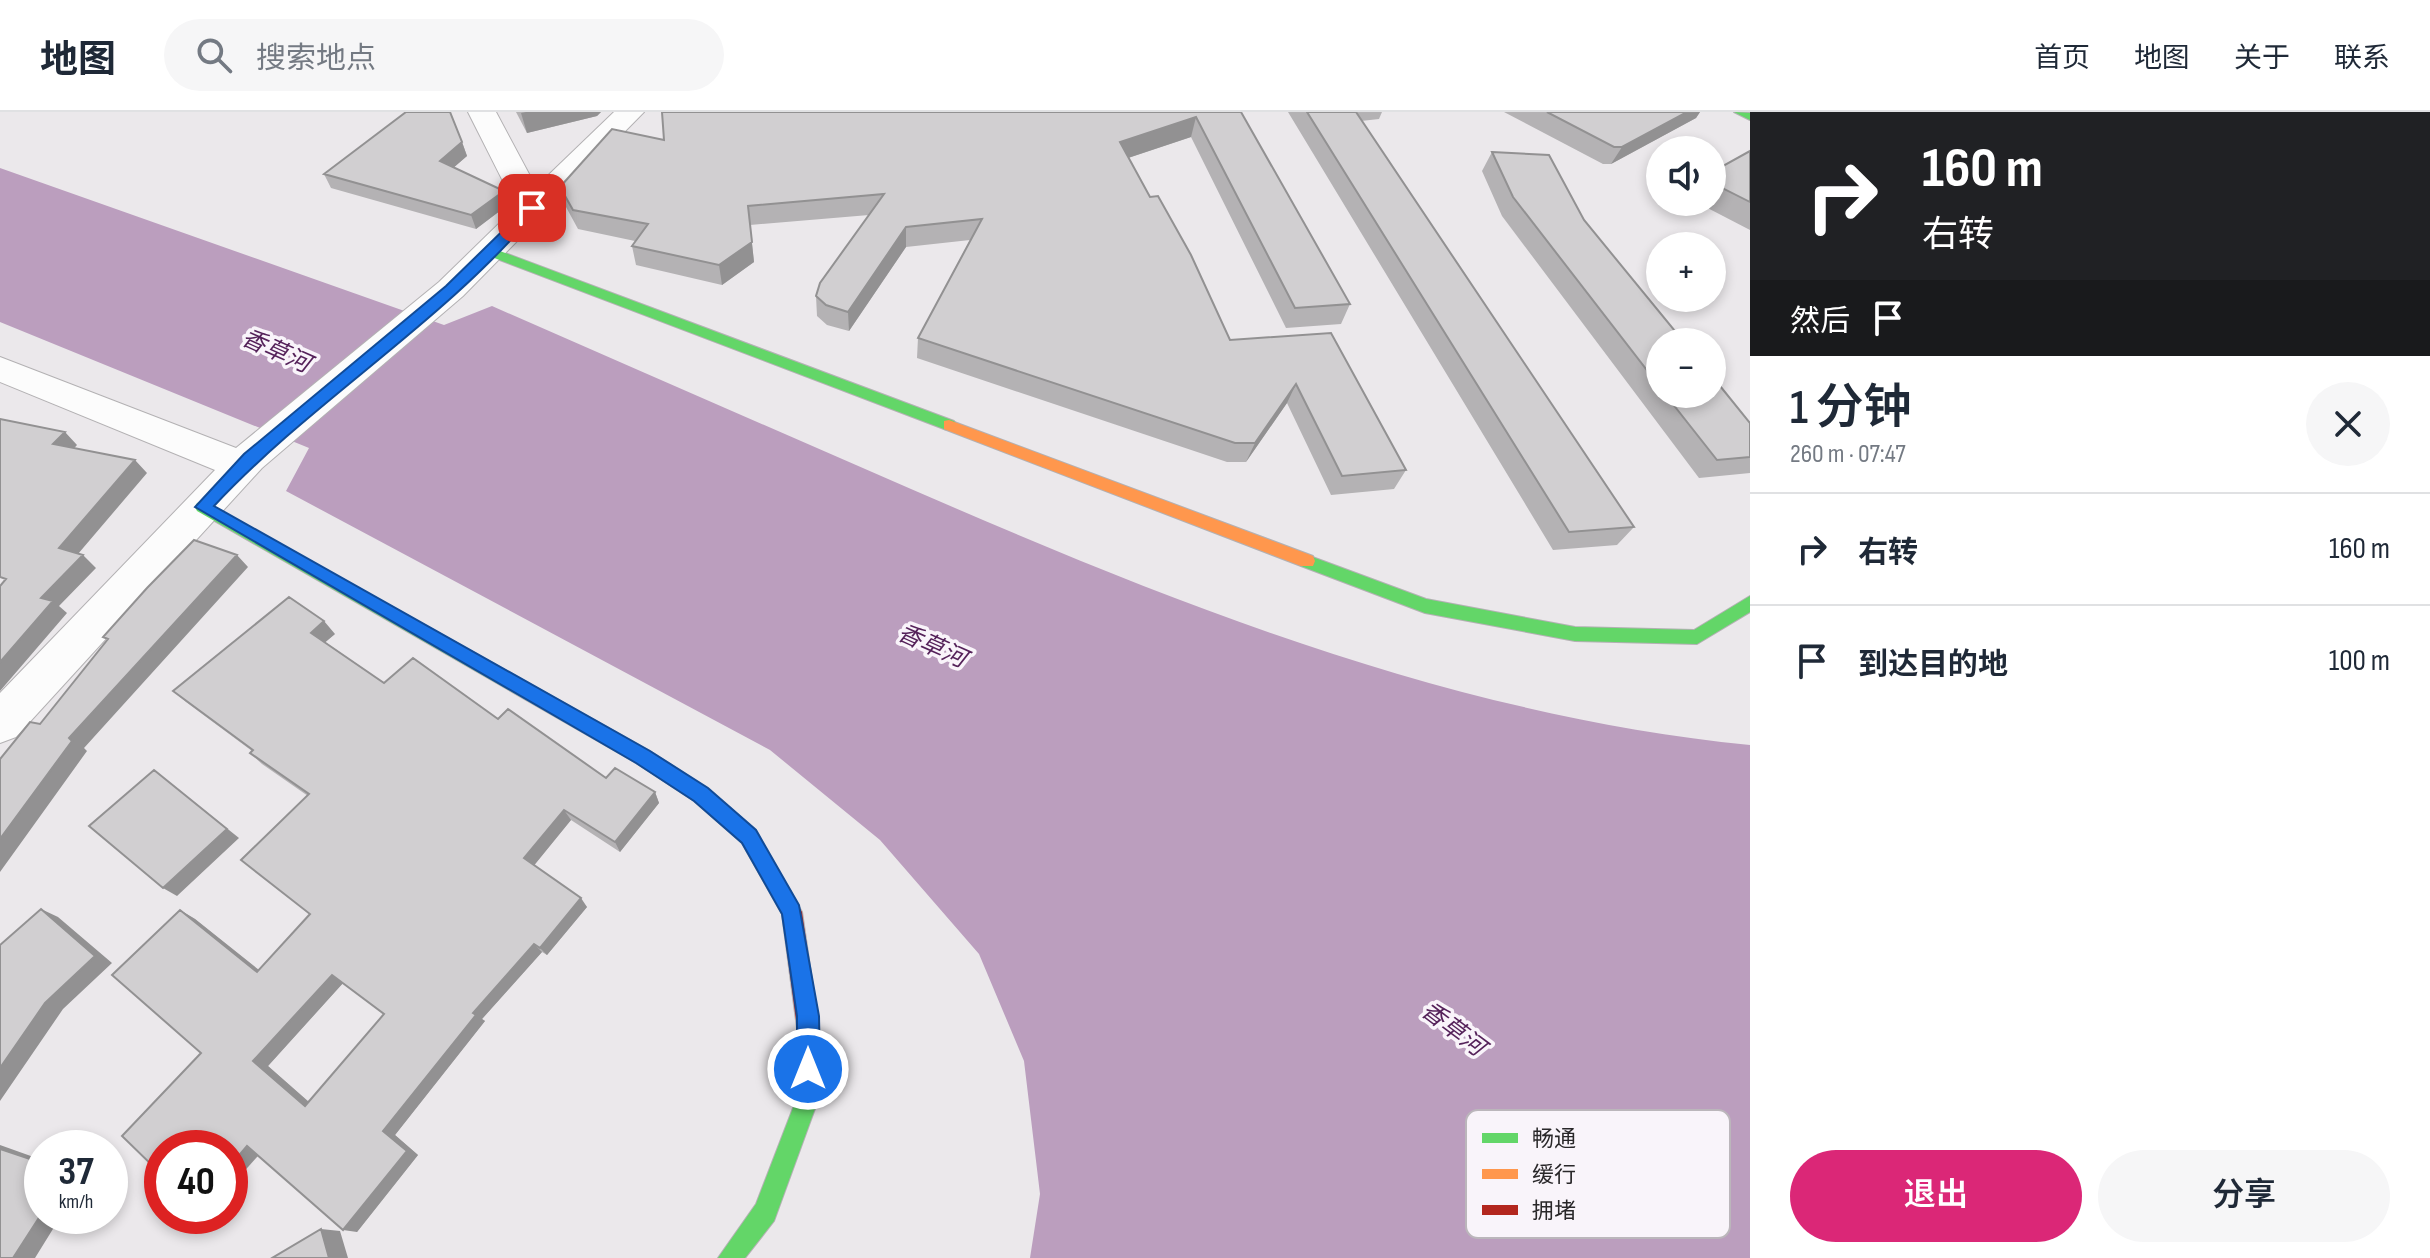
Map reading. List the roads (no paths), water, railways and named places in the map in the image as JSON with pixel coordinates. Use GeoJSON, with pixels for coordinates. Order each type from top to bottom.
{"type":"FeatureCollection","features":[{"type":"Feature","properties":{"kind":"street"},"geometry":{"type":"LineString","coordinates":[[482,112],[532,208]]}},
{"type":"Feature","properties":{"kind":"street"},"geometry":{"type":"LineString","coordinates":[[0,723],[246,462],[451,289],[630,112]]}},
{"type":"Feature","properties":{"kind":"street"},"geometry":{"type":"LineString","coordinates":[[1740,112],[1750,117]]}},
{"type":"Feature","properties":{"kind":"street"},"geometry":{"type":"LineString","coordinates":[[489,251],[1425,606],[1575,634],[1697,637],[1750,603]]}},
{"type":"Feature","properties":{"kind":"street"},"geometry":{"type":"LineString","coordinates":[[0,369],[246,462]]}},
{"type":"Feature","properties":{"kind":"street"},"geometry":{"type":"LineString","coordinates":[[203,507],[643,757],[701,795],[749,837],[792,912],[808,1016],[809,1095],[765,1212],[730,1258]]}},
{"type":"Feature","properties":{"kind":"water","name":"香草河"},"geometry":{"type":"Polygon","coordinates":[[[0,168],[444,325],[492,306],[1013,533],[1115,575],[1321,650],[1426,682],[1532,709],[1640,730],[1750,745],[1750,1258],[1030,1258],[1040,1194],[1024,1061],[979,954],[880,840],[770,750],[286,491],[309,448],[0,322],[0,168]]]}}]}
